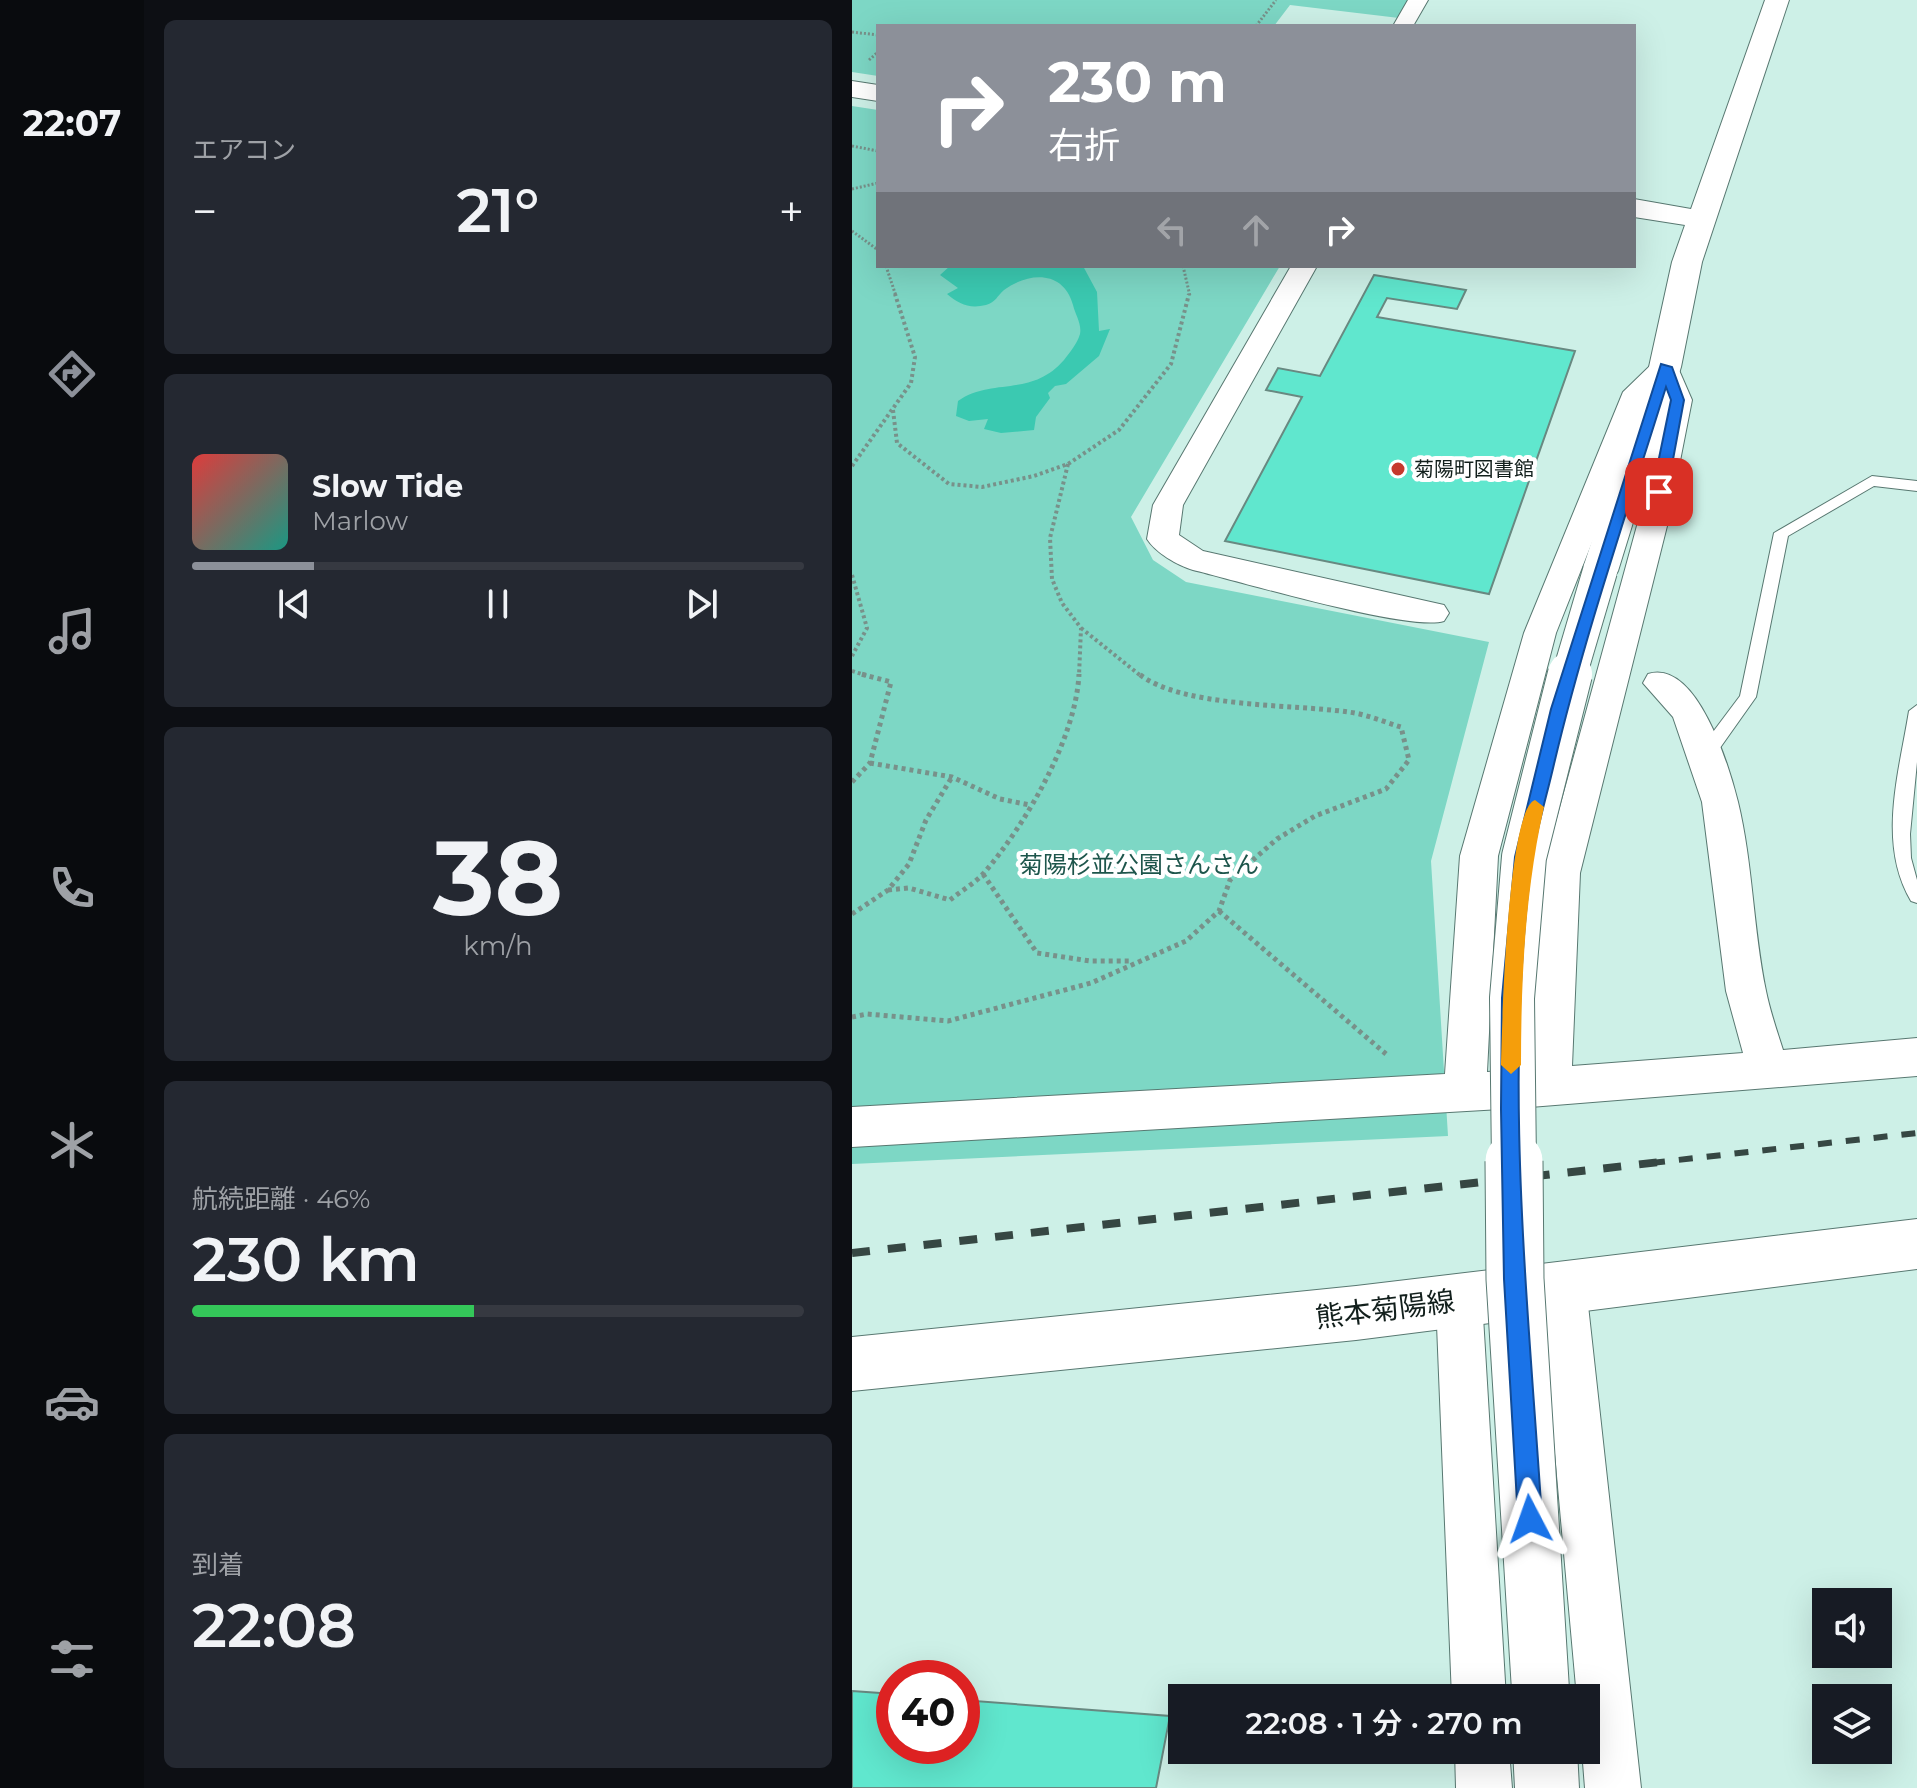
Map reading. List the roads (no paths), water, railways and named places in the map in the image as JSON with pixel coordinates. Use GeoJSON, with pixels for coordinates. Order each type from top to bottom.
{"type":"FeatureCollection","features":[{"type":"Feature","properties":{"kind":"street"},"geometry":{"type":"LineString","coordinates":[[1404,24],[1418,0]]}},
{"type":"Feature","properties":{"kind":"street"},"geometry":{"type":"LineString","coordinates":[[1540,1684],[1515,1279],[1512,998],[1524,857],[1559,709],[1665,367],[1687,262],[1777,0]]}},
{"type":"Feature","properties":{"kind":"street"},"geometry":{"type":"LineString","coordinates":[[852,89],[876,93]]}},
{"type":"Feature","properties":{"kind":"street"},"geometry":{"type":"LineString","coordinates":[[1636,208],[1702,219]]}},
{"type":"Feature","properties":{"kind":"street"},"geometry":{"type":"LineString","coordinates":[[1303,268],[1168,505],[1163,539],[1193,559],[1363,600],[1433,613]]}},
{"type":"Feature","properties":{"kind":"street"},"geometry":{"type":"LineString","coordinates":[[1550,1086],[1561,873],[1653,522],[1678,400],[1665,367]]}},
{"type":"Feature","properties":{"kind":"street"},"geometry":{"type":"LineString","coordinates":[[1465,1092],[1479,856],[1536,648],[1637,392],[1665,367]]}},
{"type":"Feature","properties":{"kind":"street"},"geometry":{"type":"LineString","coordinates":[[1660,683],[1688,711],[1720,802],[1746,991],[1768,1071]]}},
{"type":"Feature","properties":{"kind":"street"},"geometry":{"type":"LineString","coordinates":[[852,1127],[1465,1092],[1768,1071],[1917,1057]]}},
{"type":"Feature","properties":{"kind":"street","name":"熊本菊陽線"},"geometry":{"type":"LineString","coordinates":[[852,1364],[1459,1300],[1917,1244]]}},
{"type":"Feature","properties":{"kind":"street"},"geometry":{"type":"LineString","coordinates":[[1563,1287],[1613,1788]]}},
{"type":"Feature","properties":{"kind":"street"},"geometry":{"type":"LineString","coordinates":[[1459,1300],[1478,1684]]}},
{"type":"Feature","properties":{"kind":"street"},"geometry":{"type":"LineString","coordinates":[[1483,1764],[1484,1788]]}},
{"type":"Feature","properties":{"kind":"street"},"geometry":{"type":"LineString","coordinates":[[1546,1764],[1547,1788]]}},
{"type":"Feature","properties":{"kind":"lane"},"geometry":{"type":"LineString","coordinates":[[1704,757],[1748,697],[1781,533],[1872,481],[1917,486]]}},
{"type":"Feature","properties":{"kind":"lane"},"geometry":{"type":"LineString","coordinates":[[1917,711],[1899,847],[1912,891],[1917,896]]}},
{"type":"Feature","properties":{"kind":"railway"},"geometry":{"type":"LineString","coordinates":[[1651,1163],[1917,1133]]}},
{"type":"Feature","properties":{"kind":"railway"},"geometry":{"type":"LineString","coordinates":[[852,1253],[1669,1161]]}},
{"type":"Feature","properties":{"kind":"place","name":"菊陽町図書館"},"geometry":{"type":"Point","coordinates":[1398,469]}},
{"type":"Feature","properties":{"kind":"park label","name":"菊陽杉並公園さんさん"},"geometry":{"type":"Point","coordinates":[1139,865]}}]}
